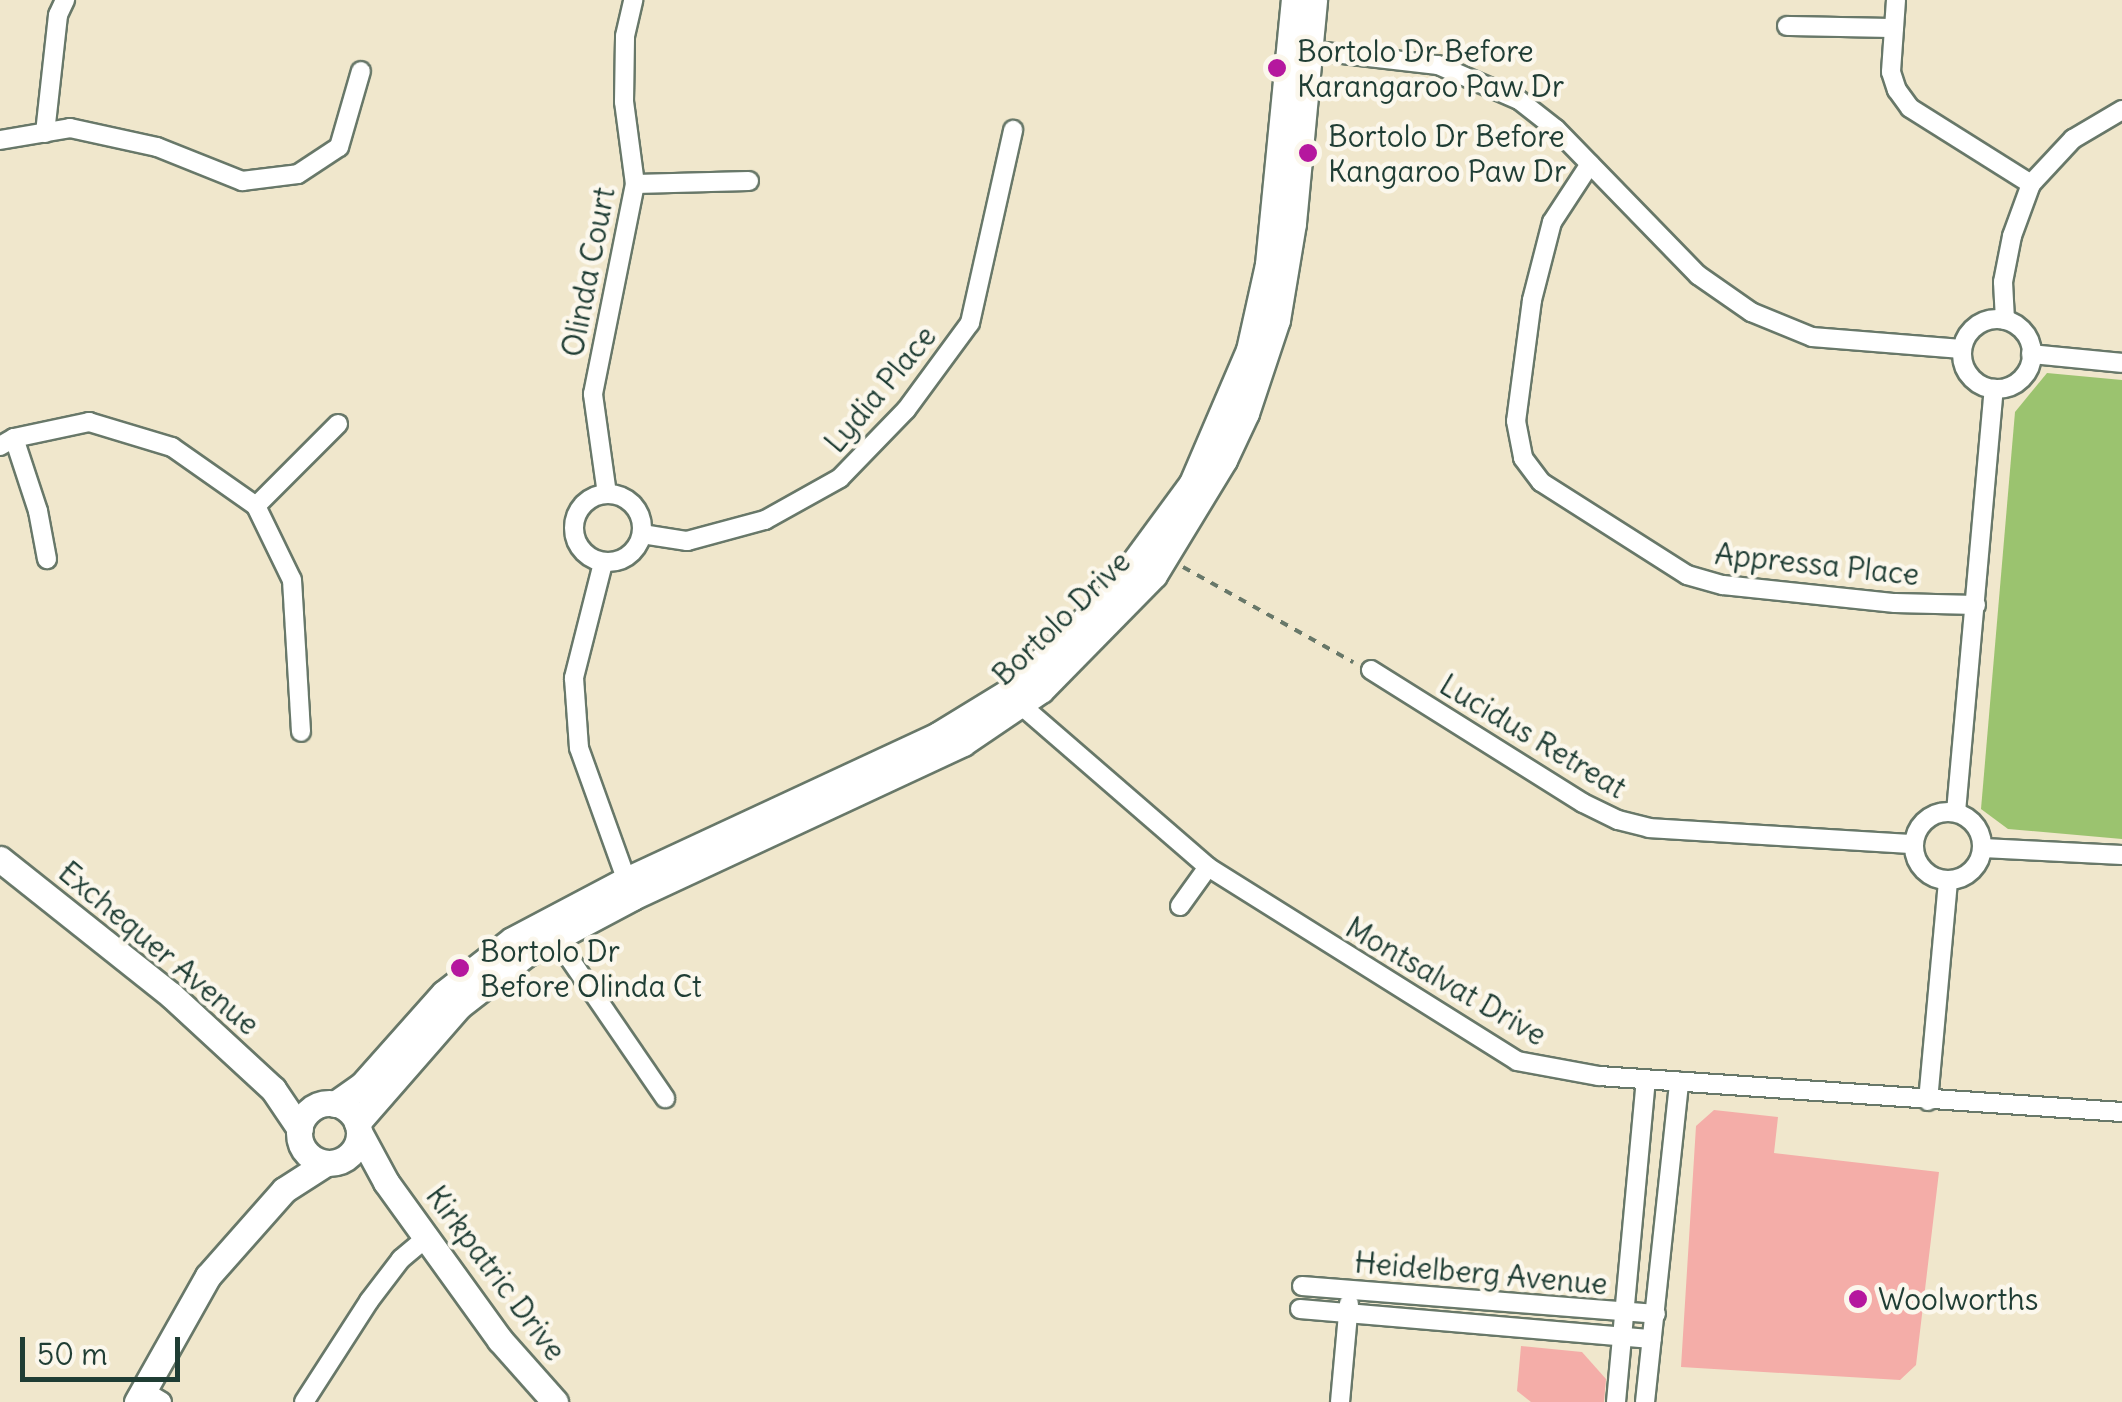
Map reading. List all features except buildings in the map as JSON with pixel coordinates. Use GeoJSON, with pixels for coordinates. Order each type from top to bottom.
{"type":"FeatureCollection","features":[{"type":"Feature","properties":{"kind":"street"},"geometry":{"type":"LineString","coordinates":[[45,133],[58,15],[65,0]]}},
{"type":"Feature","properties":{"kind":"street","name":"Olinda Court"},"geometry":{"type":"LineString","coordinates":[[607,494],[593,394],[635,184],[624,102],[625,36],[633,0]]}},
{"type":"Feature","properties":{"kind":"street","name":"Bortolo Drive"},"geometry":{"type":"LineString","coordinates":[[1294,0],[1299,49]]}},
{"type":"Feature","properties":{"kind":"street","name":"Bortolo Drive"},"geometry":{"type":"LineString","coordinates":[[327,1104],[362,1084],[444,993],[512,940],[550,929],[1014,699],[1142,556],[1192,483],[1219,428],[1248,350],[1268,264],[1299,49],[1314,0]]}},
{"type":"Feature","properties":{"kind":"street"},"geometry":{"type":"LineString","coordinates":[[1896,0],[1891,72],[1910,108],[2031,184]]}},
{"type":"Feature","properties":{"kind":"street"},"geometry":{"type":"LineString","coordinates":[[1787,26],[1894,28]]}},
{"type":"Feature","properties":{"kind":"street"},"geometry":{"type":"LineString","coordinates":[[1299,49],[1402,58],[1464,73],[1519,100],[1590,164],[1698,275],[1751,312],[1812,337],[1962,349]]}},
{"type":"Feature","properties":{"kind":"street"},"geometry":{"type":"LineString","coordinates":[[0,140],[70,128],[157,147],[242,181],[298,174],[339,147],[361,71]]}},
{"type":"Feature","properties":{"kind":"street"},"geometry":{"type":"LineString","coordinates":[[2004,320],[2006,266],[2031,184],[2074,138],[2122,110]]}},
{"type":"Feature","properties":{"kind":"street","name":"Lydia Place"},"geometry":{"type":"LineString","coordinates":[[642,534],[687,542],[765,520],[840,478],[906,410],[970,324],[1013,130]]}},
{"type":"Feature","properties":{"kind":"street","name":"Appressa Place"},"geometry":{"type":"LineString","coordinates":[[1590,164],[1552,222],[1532,300],[1516,421],[1518,441],[1532,472],[1556,493],[1687,575],[1742,587],[1895,602],[1976,605]]}},
{"type":"Feature","properties":{"kind":"street"},"geometry":{"type":"LineString","coordinates":[[635,184],[749,182]]}},
{"type":"Feature","properties":{"kind":"street"},"geometry":{"type":"LineString","coordinates":[[1988,320],[2004,320],[2028,336],[2028,371],[2013,385],[1994,389],[1970,377],[1962,349],[1974,328],[1988,320]]}},
{"type":"Feature","properties":{"kind":"street"},"geometry":{"type":"LineString","coordinates":[[2031,354],[2122,364]]}},
{"type":"Feature","properties":{"kind":"street"},"geometry":{"type":"LineString","coordinates":[[1956,812],[1994,389]]}},
{"type":"Feature","properties":{"kind":"street"},"geometry":{"type":"LineString","coordinates":[[47,559],[38,511],[7,442],[89,422],[172,447],[256,506],[292,580],[302,732]]}},
{"type":"Feature","properties":{"kind":"street"},"geometry":{"type":"LineString","coordinates":[[256,506],[338,424]]}},
{"type":"Feature","properties":{"kind":"street"},"geometry":{"type":"LineString","coordinates":[[607,494],[628,500],[638,511],[642,534],[638,546],[623,560],[604,564],[580,551],[573,534],[574,517],[584,503],[607,494]]}},
{"type":"Feature","properties":{"kind":"street"},"geometry":{"type":"LineString","coordinates":[[604,564],[574,678],[579,748],[629,888]]}},
{"type":"Feature","properties":{"kind":"street","name":"Lucidus Retreat"},"geometry":{"type":"LineString","coordinates":[[1371,670],[1582,804],[1618,820],[1649,828],[1914,844]]}},
{"type":"Feature","properties":{"kind":"street","name":"Montsalvat Drive"},"geometry":{"type":"LineString","coordinates":[[1014,699],[1208,867],[1517,1061],[1566,1073],[2122,1112]]}},
{"type":"Feature","properties":{"kind":"street"},"geometry":{"type":"LineString","coordinates":[[1956,812],[1976,825],[1983,848],[1968,875],[1948,881],[1927,874],[1914,855],[1914,844],[1916,832],[1932,816],[1956,812]]}},
{"type":"Feature","properties":{"kind":"street"},"geometry":{"type":"LineString","coordinates":[[1983,848],[2122,855]]}},
{"type":"Feature","properties":{"kind":"street","name":"Exchequer Avenue"},"geometry":{"type":"LineString","coordinates":[[0,860],[171,995],[273,1089],[300,1134]]}},
{"type":"Feature","properties":{"kind":"street"},"geometry":{"type":"LineString","coordinates":[[1180,906],[1208,867]]}},
{"type":"Feature","properties":{"kind":"street"},"geometry":{"type":"LineString","coordinates":[[1928,1100],[1948,881]]}},
{"type":"Feature","properties":{"kind":"street"},"geometry":{"type":"LineString","coordinates":[[550,929],[664,1098]]}},
{"type":"Feature","properties":{"kind":"street","name":"Bortolo Drive"},"geometry":{"type":"LineString","coordinates":[[358,1128],[459,1006],[526,954],[550,929]]}},
{"type":"Feature","properties":{"kind":"street"},"geometry":{"type":"LineString","coordinates":[[1616,1402],[1646,1079]]}},
{"type":"Feature","properties":{"kind":"street"},"geometry":{"type":"LineString","coordinates":[[1645,1402],[1680,1082]]}},
{"type":"Feature","properties":{"kind":"street","name":"Exchequer Avenue"},"geometry":{"type":"LineString","coordinates":[[273,1089],[327,1104]]}},
{"type":"Feature","properties":{"kind":"street"},"geometry":{"type":"LineString","coordinates":[[148,1398],[208,1276],[284,1190],[354,1149],[358,1128],[349,1111],[327,1104],[306,1114],[284,1190]]}},
{"type":"Feature","properties":{"kind":"street","name":"Kirkpatric Drive"},"geometry":{"type":"LineString","coordinates":[[358,1128],[386,1182],[500,1340],[555,1402]]}},
{"type":"Feature","properties":{"kind":"street"},"geometry":{"type":"LineString","coordinates":[[300,1134],[309,1155],[329,1162]]}},
{"type":"Feature","properties":{"kind":"street","name":"Kirkpatric Drive"},"geometry":{"type":"LineString","coordinates":[[329,1162],[386,1182]]}},
{"type":"Feature","properties":{"kind":"street"},"geometry":{"type":"LineString","coordinates":[[304,1402],[369,1301],[401,1259],[428,1236]]}},
{"type":"Feature","properties":{"kind":"street","name":"Heidelberg Avenue"},"geometry":{"type":"LineString","coordinates":[[1302,1286],[1656,1314]]}},
{"type":"Feature","properties":{"kind":"street"},"geometry":{"type":"LineString","coordinates":[[1340,1402],[1351,1290]]}},
{"type":"Feature","properties":{"kind":"street","name":"Heidelberg Avenue"},"geometry":{"type":"LineString","coordinates":[[1300,1309],[1652,1339]]}},
{"type":"Feature","properties":{"kind":"path"},"geometry":{"type":"LineString","coordinates":[[1178,564],[1341,658],[1371,670]]}},
{"type":"Feature","properties":{"kind":"green space"},"geometry":{"type":"Polygon","coordinates":[[[2047,373],[2122,380],[2122,839],[2008,829],[1981,809],[2015,412],[2047,373]]]}},
{"type":"Feature","properties":{"kind":"place","name":"Bortolo Dr Before Karangaroo Paw Dr"},"geometry":{"type":"Point","coordinates":[1277,68]}},
{"type":"Feature","properties":{"kind":"place","name":"Bortolo Dr Before Kangaroo Paw Dr"},"geometry":{"type":"Point","coordinates":[1308,153]}},
{"type":"Feature","properties":{"kind":"place","name":"Bortolo Dr Before Olinda Ct"},"geometry":{"type":"Point","coordinates":[460,968]}},
{"type":"Feature","properties":{"kind":"place","name":"Woolworths"},"geometry":{"type":"Point","coordinates":[1858,1299]}}]}
